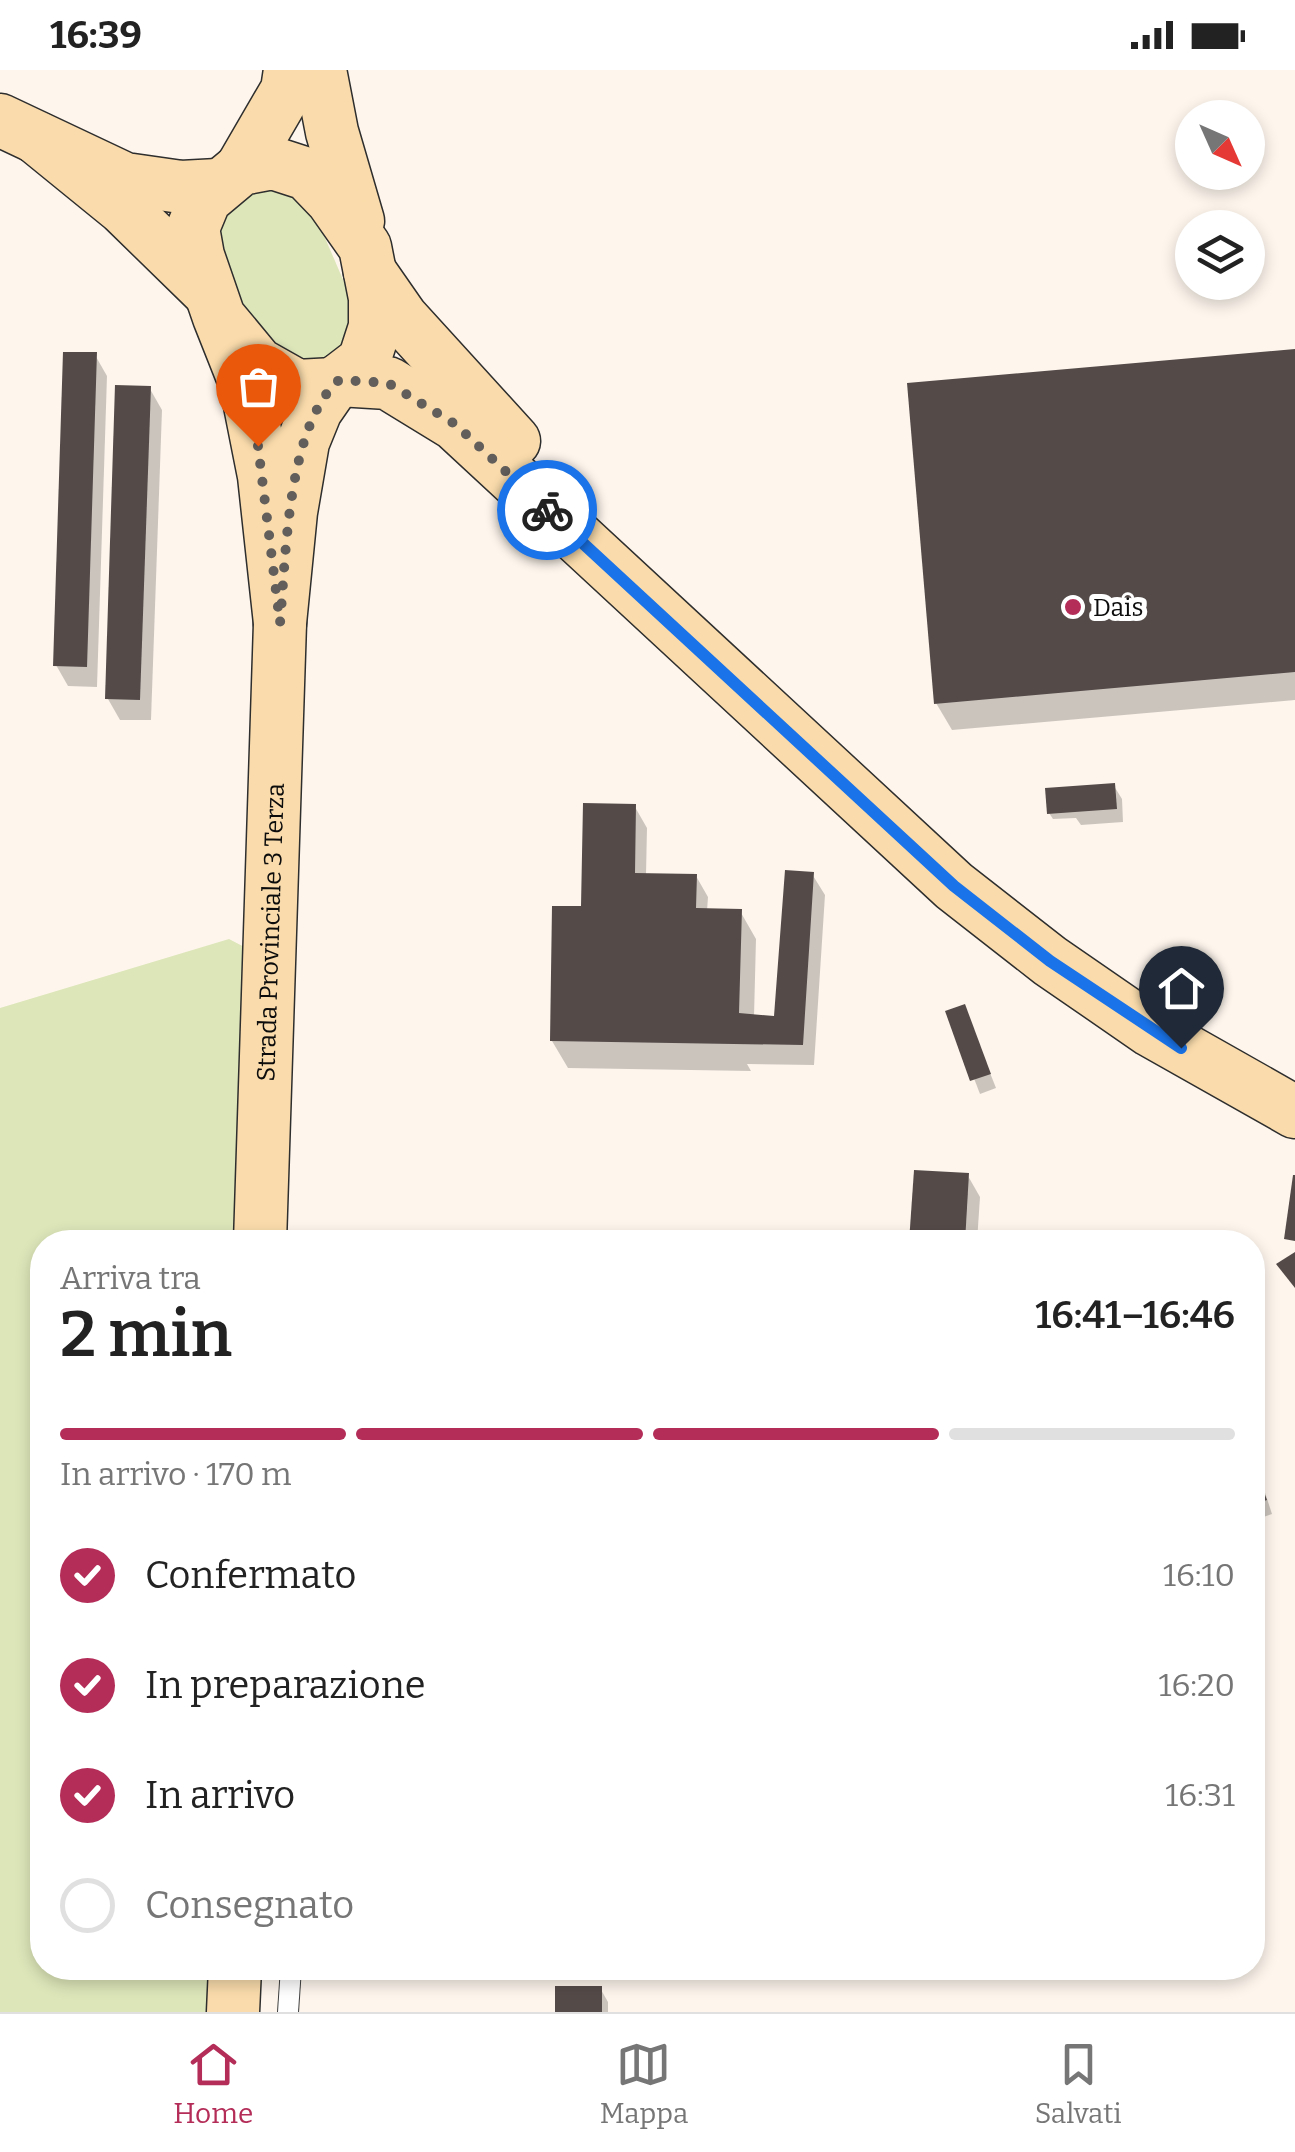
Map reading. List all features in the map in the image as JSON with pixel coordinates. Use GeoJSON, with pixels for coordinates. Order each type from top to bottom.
{"type":"FeatureCollection","features":[{"type":"Feature","properties":{"kind":"main road"},"geometry":{"type":"LineString","coordinates":[[280,623],[264,476],[246,385],[198,256],[193,228],[205,199],[229,177],[287,90],[290,70]]}},
{"type":"Feature","properties":{"kind":"main road"},"geometry":{"type":"LineString","coordinates":[[280,623],[290,512],[303,442],[316,410],[337,382],[364,361],[374,327],[375,298],[368,260],[332,132],[320,70]]}},
{"type":"Feature","properties":{"kind":"main road"},"geometry":{"type":"LineString","coordinates":[[18,129],[125,179],[181,187],[274,163],[306,174],[332,200],[402,318],[711,662]]}},
{"type":"Feature","properties":{"kind":"main road"},"geometry":{"type":"LineString","coordinates":[[18,129],[123,208],[215,305],[258,364],[297,386],[388,383],[455,424],[954,886],[1050,961],[1150,1030],[1295,1112]]}},
{"type":"Feature","properties":{"kind":"main road","name":"Strada Provinciale 3 Terza"},"geometry":{"type":"LineString","coordinates":[[260,1230],[280,623]]}},
{"type":"Feature","properties":{"kind":"main road"},"geometry":{"type":"LineString","coordinates":[[233,2012],[234,1980]]}},
{"type":"Feature","properties":{"kind":"lane"},"geometry":{"type":"LineString","coordinates":[[288,2012],[290,1980]]}},
{"type":"Feature","properties":{"kind":"green space"},"geometry":{"type":"Polygon","coordinates":[[[246,186],[285,189],[316,217],[357,312],[348,345],[327,363],[306,368],[264,341],[236,291],[218,249],[219,219],[246,186]]]}},
{"type":"Feature","properties":{"kind":"green space"},"geometry":{"type":"Polygon","coordinates":[[[229,939],[252,951],[241,1230],[30,1230],[30,1980],[212,1980],[211,2012],[0,2012],[0,1008],[229,939]]]}},
{"type":"Feature","properties":{"kind":"building"},"geometry":{"type":"Polygon","coordinates":[[[1295,349],[1295,672],[934,704],[907,383],[1295,349]]]}},
{"type":"Feature","properties":{"kind":"building"},"geometry":{"type":"Polygon","coordinates":[[[63,352],[97,352],[87,667],[53,666],[63,352]]]}},
{"type":"Feature","properties":{"kind":"building"},"geometry":{"type":"Polygon","coordinates":[[[115,385],[151,386],[140,700],[105,699],[115,385]]]}},
{"type":"Feature","properties":{"kind":"building"},"geometry":{"type":"Polygon","coordinates":[[[1115,783],[1117,809],[1047,814],[1045,788],[1115,783]]]}},
{"type":"Feature","properties":{"kind":"building"},"geometry":{"type":"Polygon","coordinates":[[[583,803],[636,804],[635,873],[697,874],[696,908],[742,909],[739,1013],[774,1016],[785,870],[814,872],[803,1045],[550,1041],[552,906],[581,906],[583,803]]]}},
{"type":"Feature","properties":{"kind":"building"},"geometry":{"type":"Polygon","coordinates":[[[965,1004],[991,1074],[970,1081],[945,1011],[965,1004]]]}},
{"type":"Feature","properties":{"kind":"building"},"geometry":{"type":"Polygon","coordinates":[[[914,1170],[969,1173],[966,1230],[910,1230],[914,1170]]]}},
{"type":"Feature","properties":{"kind":"building"},"geometry":{"type":"Polygon","coordinates":[[[1295,1175],[1295,1241],[1284,1239],[1295,1175]]]}},
{"type":"Feature","properties":{"kind":"building"},"geometry":{"type":"Polygon","coordinates":[[[1295,1252],[1295,1288],[1276,1264],[1295,1252]]]}},
{"type":"Feature","properties":{"kind":"building"},"geometry":{"type":"Polygon","coordinates":[[[555,1986],[602,1986],[602,2012],[555,2012],[555,1986]]]}},
{"type":"Feature","properties":{"kind":"way so far"},"geometry":{"type":"LineString","coordinates":[[258,446],[280,623],[290,512],[303,442],[316,410],[339,380],[388,383],[455,424],[547,510]]}},
{"type":"Feature","properties":{"kind":"place","name":"Dais"},"geometry":{"type":"Point","coordinates":[1073,607]}},
{"type":"Feature","properties":{"kind":"route"},"geometry":{"type":"LineString","coordinates":[[547,510],[954,886],[1050,961],[1181,1048]]}}]}
